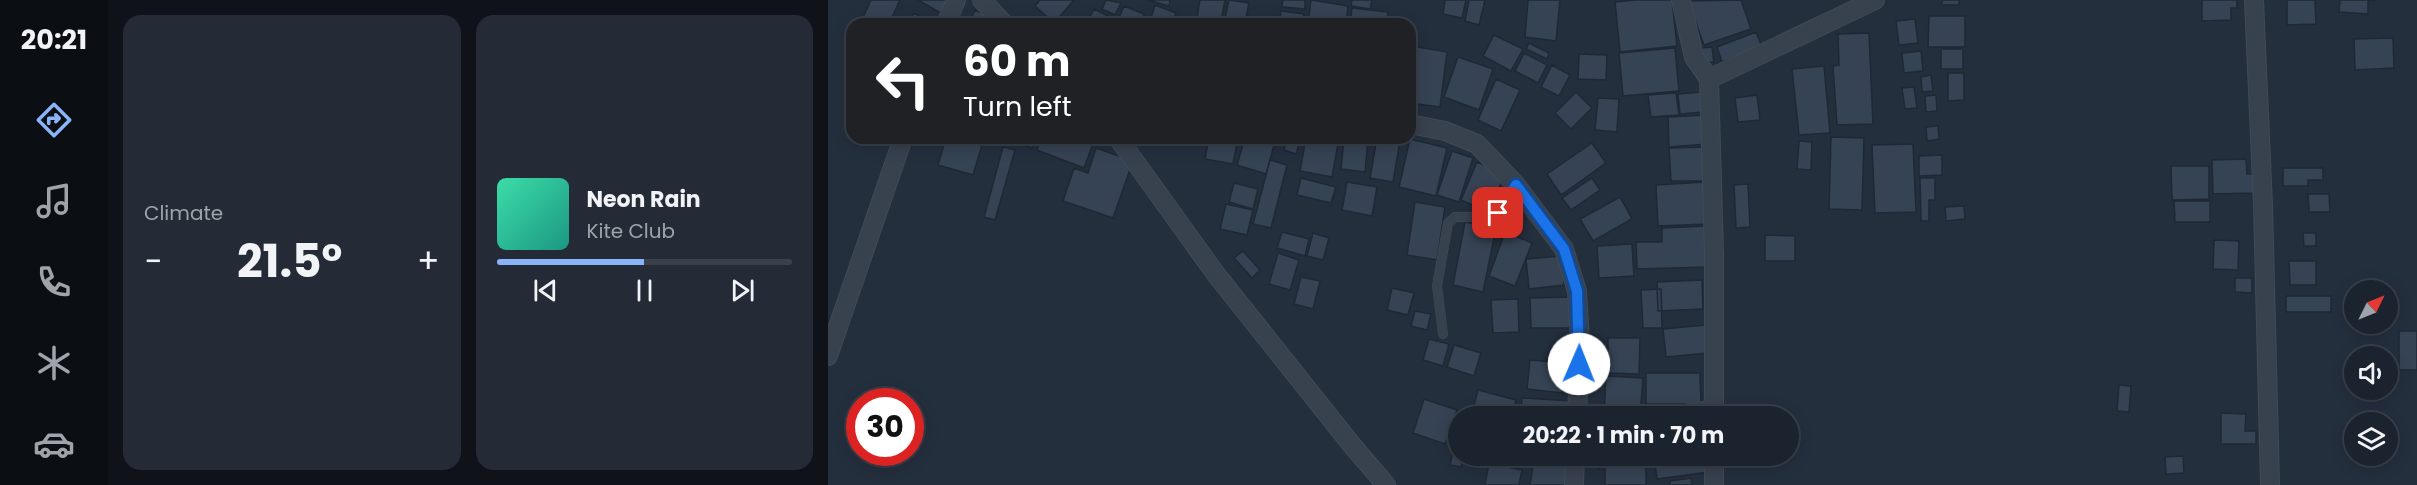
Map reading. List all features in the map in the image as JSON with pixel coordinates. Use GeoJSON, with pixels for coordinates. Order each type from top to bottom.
{"type":"FeatureCollection","features":[{"type":"Feature","properties":{"kind":"street"},"geometry":{"type":"LineString","coordinates":[[948,18],[956,0]]}},
{"type":"Feature","properties":{"kind":"street"},"geometry":{"type":"LineString","coordinates":[[982,0],[998,18]]}},
{"type":"Feature","properties":{"kind":"street"},"geometry":{"type":"LineString","coordinates":[[1680,0],[1694,57],[1709,80],[1714,406]]}},
{"type":"Feature","properties":{"kind":"street"},"geometry":{"type":"LineString","coordinates":[[1709,80],[1875,0]]}},
{"type":"Feature","properties":{"kind":"street"},"geometry":{"type":"LineString","coordinates":[[2254,0],[2263,205],[2270,485]]}},
{"type":"Feature","properties":{"kind":"street"},"geometry":{"type":"LineString","coordinates":[[1416,125],[1445,131],[1478,144],[1516,185],[1564,249],[1577,291],[1580,341],[1577,406]]}},
{"type":"Feature","properties":{"kind":"street"},"geometry":{"type":"LineString","coordinates":[[828,356],[901,144]]}},
{"type":"Feature","properties":{"kind":"street"},"geometry":{"type":"LineString","coordinates":[[1123,144],[1215,273],[1386,485]]}},
{"type":"Feature","properties":{"kind":"street"},"geometry":{"type":"LineString","coordinates":[[1574,485],[1575,466]]}},
{"type":"Feature","properties":{"kind":"street"},"geometry":{"type":"LineString","coordinates":[[1714,466],[1714,485]]}},
{"type":"Feature","properties":{"kind":"lane"},"geometry":{"type":"LineString","coordinates":[[1443,334],[1437,286],[1448,223],[1455,217],[1492,217],[1502,208],[1516,185]]}},
{"type":"Feature","properties":{"kind":"building"},"geometry":{"type":"Polygon","coordinates":[[[871,0],[900,0],[892,18],[863,18],[871,0]]]}},
{"type":"Feature","properties":{"kind":"building"},"geometry":{"type":"Polygon","coordinates":[[[918,0],[954,0],[946,16],[918,0]]]}},
{"type":"Feature","properties":{"kind":"building"},"geometry":{"type":"Polygon","coordinates":[[[1040,0],[1074,0],[1058,18],[1048,18],[1035,6],[1040,0]]]}},
{"type":"Feature","properties":{"kind":"building"},"geometry":{"type":"Polygon","coordinates":[[[1106,0],[1121,3],[1115,15],[1102,9],[1106,0]]]}},
{"type":"Feature","properties":{"kind":"building"},"geometry":{"type":"Polygon","coordinates":[[[1148,0],[1170,0],[1169,6],[1148,0]]]}},
{"type":"Feature","properties":{"kind":"building"},"geometry":{"type":"Polygon","coordinates":[[[1200,0],[1225,0],[1222,18],[1197,18],[1200,0]]]}},
{"type":"Feature","properties":{"kind":"building"},"geometry":{"type":"Polygon","coordinates":[[[1229,0],[1249,3],[1246,18],[1225,18],[1229,0]]]}},
{"type":"Feature","properties":{"kind":"building"},"geometry":{"type":"Polygon","coordinates":[[[1283,0],[1305,0],[1305,9],[1282,7],[1283,0]]]}},
{"type":"Feature","properties":{"kind":"building"},"geometry":{"type":"Polygon","coordinates":[[[1311,0],[1348,6],[1347,18],[1309,18],[1311,0]]]}},
{"type":"Feature","properties":{"kind":"building"},"geometry":{"type":"Polygon","coordinates":[[[1352,0],[1372,0],[1370,9],[1351,6],[1352,0]]]}},
{"type":"Feature","properties":{"kind":"building"},"geometry":{"type":"Polygon","coordinates":[[[1445,0],[1466,0],[1462,18],[1443,14],[1445,0]]]}},
{"type":"Feature","properties":{"kind":"building"},"geometry":{"type":"Polygon","coordinates":[[[1469,0],[1485,0],[1479,25],[1465,21],[1469,0]]]}},
{"type":"Feature","properties":{"kind":"building"},"geometry":{"type":"Polygon","coordinates":[[[1528,0],[1560,0],[1556,41],[1525,37],[1528,0]]]}},
{"type":"Feature","properties":{"kind":"building"},"geometry":{"type":"Polygon","coordinates":[[[1672,0],[1677,46],[1620,52],[1615,2],[1672,0]]]}},
{"type":"Feature","properties":{"kind":"building"},"geometry":{"type":"Polygon","coordinates":[[[1741,0],[1751,29],[1704,45],[1688,1],[1741,0]]]}},
{"type":"Feature","properties":{"kind":"building"},"geometry":{"type":"Polygon","coordinates":[[[1942,0],[1959,0],[1959,5],[1942,5],[1942,0]]]}},
{"type":"Feature","properties":{"kind":"building"},"geometry":{"type":"Polygon","coordinates":[[[2202,0],[2237,0],[2237,8],[2231,8],[2231,20],[2202,21],[2202,0]]]}},
{"type":"Feature","properties":{"kind":"building"},"geometry":{"type":"Polygon","coordinates":[[[2287,0],[2315,0],[2316,24],[2287,25],[2287,0]]]}},
{"type":"Feature","properties":{"kind":"building"},"geometry":{"type":"Polygon","coordinates":[[[2340,0],[2376,0],[2368,1],[2368,14],[2339,12],[2340,0]]]}},
{"type":"Feature","properties":{"kind":"building"},"geometry":{"type":"Polygon","coordinates":[[[1155,5],[1176,13],[1174,18],[1151,18],[1155,5]]]}},
{"type":"Feature","properties":{"kind":"building"},"geometry":{"type":"Polygon","coordinates":[[[1124,6],[1144,14],[1142,18],[1119,18],[1124,6]]]}},
{"type":"Feature","properties":{"kind":"building"},"geometry":{"type":"Polygon","coordinates":[[[1352,8],[1388,12],[1388,18],[1351,18],[1352,8]]]}},
{"type":"Feature","properties":{"kind":"building"},"geometry":{"type":"Polygon","coordinates":[[[1094,9],[1112,18],[1089,18],[1094,9]]]}},
{"type":"Feature","properties":{"kind":"building"},"geometry":{"type":"Polygon","coordinates":[[[975,10],[993,18],[972,18],[975,10]]]}},
{"type":"Feature","properties":{"kind":"building"},"geometry":{"type":"Polygon","coordinates":[[[1281,11],[1304,14],[1303,18],[1280,18],[1281,11]]]}},
{"type":"Feature","properties":{"kind":"building"},"geometry":{"type":"Polygon","coordinates":[[[914,13],[923,18],[911,18],[914,13]]]}},
{"type":"Feature","properties":{"kind":"building"},"geometry":{"type":"Polygon","coordinates":[[[1929,16],[1965,16],[1965,47],[1928,47],[1929,16]]]}},
{"type":"Feature","properties":{"kind":"building"},"geometry":{"type":"Polygon","coordinates":[[[1915,19],[1918,43],[1899,45],[1896,21],[1915,19]]]}},
{"type":"Feature","properties":{"kind":"building"},"geometry":{"type":"Polygon","coordinates":[[[1756,32],[1762,47],[1722,62],[1717,47],[1756,32]]]}},
{"type":"Feature","properties":{"kind":"building"},"geometry":{"type":"Polygon","coordinates":[[[1869,33],[1873,124],[1837,125],[1833,66],[1839,65],[1838,34],[1869,33]]]}},
{"type":"Feature","properties":{"kind":"building"},"geometry":{"type":"Polygon","coordinates":[[[1494,35],[1523,49],[1511,71],[1483,56],[1494,35]]]}},
{"type":"Feature","properties":{"kind":"building"},"geometry":{"type":"Polygon","coordinates":[[[2393,38],[2394,68],[2355,70],[2354,39],[2393,38]]]}},
{"type":"Feature","properties":{"kind":"building"},"geometry":{"type":"Polygon","coordinates":[[[1529,43],[1549,53],[1547,59],[1526,49],[1529,43]]]}},
{"type":"Feature","properties":{"kind":"building"},"geometry":{"type":"Polygon","coordinates":[[[1416,47],[1447,52],[1440,107],[1416,104],[1416,47]]]}},
{"type":"Feature","properties":{"kind":"building"},"geometry":{"type":"Polygon","coordinates":[[[1712,47],[1714,62],[1702,63],[1700,48],[1712,47]]]}},
{"type":"Feature","properties":{"kind":"building"},"geometry":{"type":"Polygon","coordinates":[[[1675,48],[1679,91],[1623,96],[1619,53],[1675,48]]]}},
{"type":"Feature","properties":{"kind":"building"},"geometry":{"type":"Polygon","coordinates":[[[1941,49],[1963,49],[1963,69],[1941,69],[1941,49]]]}},
{"type":"Feature","properties":{"kind":"building"},"geometry":{"type":"Polygon","coordinates":[[[1921,51],[1923,71],[1904,73],[1902,53],[1921,51]]]}},
{"type":"Feature","properties":{"kind":"building"},"geometry":{"type":"Polygon","coordinates":[[[1524,53],[1547,65],[1538,83],[1515,71],[1524,53]]]}},
{"type":"Feature","properties":{"kind":"building"},"geometry":{"type":"Polygon","coordinates":[[[1579,54],[1607,55],[1606,80],[1578,79],[1579,54]]]}},
{"type":"Feature","properties":{"kind":"building"},"geometry":{"type":"Polygon","coordinates":[[[1458,57],[1493,69],[1479,110],[1444,97],[1458,57]]]}},
{"type":"Feature","properties":{"kind":"building"},"geometry":{"type":"Polygon","coordinates":[[[1552,65],[1570,75],[1559,96],[1541,87],[1552,65]]]}},
{"type":"Feature","properties":{"kind":"building"},"geometry":{"type":"Polygon","coordinates":[[[1824,66],[1830,133],[1799,135],[1792,69],[1824,66]]]}},
{"type":"Feature","properties":{"kind":"building"},"geometry":{"type":"Polygon","coordinates":[[[1948,73],[1964,73],[1964,100],[1948,101],[1948,73]]]}},
{"type":"Feature","properties":{"kind":"building"},"geometry":{"type":"Polygon","coordinates":[[[1931,75],[1933,91],[1922,92],[1921,77],[1931,75]]]}},
{"type":"Feature","properties":{"kind":"building"},"geometry":{"type":"Polygon","coordinates":[[[1496,79],[1520,90],[1501,131],[1478,120],[1496,79]]]}},
{"type":"Feature","properties":{"kind":"building"},"geometry":{"type":"Polygon","coordinates":[[[1914,87],[1917,108],[1905,109],[1902,88],[1914,87]]]}},
{"type":"Feature","properties":{"kind":"building"},"geometry":{"type":"Polygon","coordinates":[[[1576,92],[1592,108],[1571,129],[1555,113],[1576,92]]]}},
{"type":"Feature","properties":{"kind":"building"},"geometry":{"type":"Polygon","coordinates":[[[1702,92],[1704,112],[1680,114],[1678,94],[1702,92]]]}},
{"type":"Feature","properties":{"kind":"building"},"geometry":{"type":"Polygon","coordinates":[[[1676,93],[1679,115],[1651,117],[1648,95],[1676,93]]]}},
{"type":"Feature","properties":{"kind":"building"},"geometry":{"type":"Polygon","coordinates":[[[1757,95],[1760,120],[1738,122],[1735,98],[1757,95]]]}},
{"type":"Feature","properties":{"kind":"building"},"geometry":{"type":"Polygon","coordinates":[[[1936,95],[1937,111],[1926,112],[1925,96],[1936,95]]]}},
{"type":"Feature","properties":{"kind":"building"},"geometry":{"type":"Polygon","coordinates":[[[1598,98],[1619,99],[1617,132],[1595,130],[1598,98]]]}},
{"type":"Feature","properties":{"kind":"building"},"geometry":{"type":"Polygon","coordinates":[[[1705,115],[1707,144],[1669,147],[1668,117],[1705,115]]]}},
{"type":"Feature","properties":{"kind":"building"},"geometry":{"type":"Polygon","coordinates":[[[1938,126],[1939,139],[1927,141],[1926,127],[1938,126]]]}},
{"type":"Feature","properties":{"kind":"building"},"geometry":{"type":"Polygon","coordinates":[[[1831,137],[1864,138],[1862,210],[1829,209],[1831,137]]]}},
{"type":"Feature","properties":{"kind":"building"},"geometry":{"type":"Polygon","coordinates":[[[1416,140],[1447,148],[1436,196],[1399,187],[1409,144],[1416,144],[1416,140]]]}},
{"type":"Feature","properties":{"kind":"building"},"geometry":{"type":"Polygon","coordinates":[[[1799,141],[1812,142],[1811,170],[1797,169],[1799,141]]]}},
{"type":"Feature","properties":{"kind":"building"},"geometry":{"type":"Polygon","coordinates":[[[1592,143],[1606,163],[1561,195],[1547,174],[1592,143]]]}},
{"type":"Feature","properties":{"kind":"building"},"geometry":{"type":"Polygon","coordinates":[[[944,144],[982,145],[973,175],[938,165],[944,144]]]}},
{"type":"Feature","properties":{"kind":"building"},"geometry":{"type":"Polygon","coordinates":[[[1022,144],[1034,144],[1032,148],[1022,144]]]}},
{"type":"Feature","properties":{"kind":"building"},"geometry":{"type":"Polygon","coordinates":[[[1039,144],[1093,144],[1084,168],[1037,150],[1039,144]]]}},
{"type":"Feature","properties":{"kind":"building"},"geometry":{"type":"Polygon","coordinates":[[[1208,144],[1237,144],[1233,164],[1205,159],[1208,144]]]}},
{"type":"Feature","properties":{"kind":"building"},"geometry":{"type":"Polygon","coordinates":[[[1243,144],[1274,144],[1266,174],[1237,165],[1243,144]]]}},
{"type":"Feature","properties":{"kind":"building"},"geometry":{"type":"Polygon","coordinates":[[[1286,144],[1299,144],[1296,154],[1284,150],[1286,144]]]}},
{"type":"Feature","properties":{"kind":"building"},"geometry":{"type":"Polygon","coordinates":[[[1305,144],[1338,144],[1332,177],[1300,171],[1305,144]]]}},
{"type":"Feature","properties":{"kind":"building"},"geometry":{"type":"Polygon","coordinates":[[[1343,144],[1367,144],[1365,172],[1341,169],[1343,144]]]}},
{"type":"Feature","properties":{"kind":"building"},"geometry":{"type":"Polygon","coordinates":[[[1376,144],[1399,144],[1393,182],[1370,178],[1376,144]]]}},
{"type":"Feature","properties":{"kind":"building"},"geometry":{"type":"Polygon","coordinates":[[[1913,144],[1916,212],[1875,213],[1872,145],[1913,144]]]}},
{"type":"Feature","properties":{"kind":"building"},"geometry":{"type":"Polygon","coordinates":[[[1003,147],[1015,150],[995,220],[984,217],[1003,147]]]}},
{"type":"Feature","properties":{"kind":"building"},"geometry":{"type":"Polygon","coordinates":[[[1706,147],[1707,181],[1671,181],[1669,148],[1706,147]]]}},
{"type":"Feature","properties":{"kind":"building"},"geometry":{"type":"Polygon","coordinates":[[[1096,148],[1133,161],[1113,218],[1063,201],[1074,168],[1088,173],[1096,148]]]}},
{"type":"Feature","properties":{"kind":"building"},"geometry":{"type":"Polygon","coordinates":[[[1452,151],[1473,158],[1459,202],[1437,195],[1452,151]]]}},
{"type":"Feature","properties":{"kind":"building"},"geometry":{"type":"Polygon","coordinates":[[[1942,155],[1942,175],[1919,176],[1919,156],[1942,155]]]}},
{"type":"Feature","properties":{"kind":"building"},"geometry":{"type":"Polygon","coordinates":[[[2246,159],[2247,174],[2253,174],[2254,193],[2213,194],[2212,160],[2246,159]]]}},
{"type":"Feature","properties":{"kind":"building"},"geometry":{"type":"Polygon","coordinates":[[[1270,160],[1287,165],[1271,228],[1253,224],[1270,160]]]}},
{"type":"Feature","properties":{"kind":"building"},"geometry":{"type":"Polygon","coordinates":[[[1477,162],[1505,174],[1489,212],[1461,200],[1477,162]]]}},
{"type":"Feature","properties":{"kind":"building"},"geometry":{"type":"Polygon","coordinates":[[[2171,166],[2209,166],[2209,199],[2172,200],[2171,166]]]}},
{"type":"Feature","properties":{"kind":"building"},"geometry":{"type":"Polygon","coordinates":[[[2283,168],[2323,168],[2323,180],[2308,180],[2308,186],[2283,186],[2283,168]]]}},
{"type":"Feature","properties":{"kind":"building"},"geometry":{"type":"Polygon","coordinates":[[[1301,178],[1336,187],[1331,203],[1297,195],[1301,178]]]}},
{"type":"Feature","properties":{"kind":"building"},"geometry":{"type":"Polygon","coordinates":[[[1592,178],[1600,190],[1571,210],[1562,198],[1592,178]]]}},
{"type":"Feature","properties":{"kind":"building"},"geometry":{"type":"Polygon","coordinates":[[[1920,178],[1935,178],[1935,200],[1929,200],[1929,221],[1921,221],[1920,178]]]}},
{"type":"Feature","properties":{"kind":"building"},"geometry":{"type":"Polygon","coordinates":[[[1347,182],[1377,187],[1372,216],[1342,210],[1347,182]]]}},
{"type":"Feature","properties":{"kind":"building"},"geometry":{"type":"Polygon","coordinates":[[[1705,182],[1708,224],[1658,226],[1656,185],[1705,182]]]}},
{"type":"Feature","properties":{"kind":"building"},"geometry":{"type":"Polygon","coordinates":[[[1234,183],[1258,189],[1253,209],[1229,202],[1234,183]]]}},
{"type":"Feature","properties":{"kind":"building"},"geometry":{"type":"Polygon","coordinates":[[[1748,184],[1750,227],[1736,228],[1734,185],[1748,184]]]}},
{"type":"Feature","properties":{"kind":"building"},"geometry":{"type":"Polygon","coordinates":[[[2308,194],[2329,194],[2330,212],[2309,212],[2308,194]]]}},
{"type":"Feature","properties":{"kind":"building"},"geometry":{"type":"Polygon","coordinates":[[[1620,197],[1632,219],[1593,241],[1580,219],[1620,197]]]}},
{"type":"Feature","properties":{"kind":"building"},"geometry":{"type":"Polygon","coordinates":[[[2174,201],[2210,201],[2210,222],[2175,222],[2174,201]]]}},
{"type":"Feature","properties":{"kind":"building"},"geometry":{"type":"Polygon","coordinates":[[[1415,202],[1445,207],[1437,260],[1407,255],[1415,202]]]}},
{"type":"Feature","properties":{"kind":"building"},"geometry":{"type":"Polygon","coordinates":[[[1226,204],[1253,210],[1247,235],[1220,229],[1226,204]]]}},
{"type":"Feature","properties":{"kind":"building"},"geometry":{"type":"Polygon","coordinates":[[[1964,206],[1965,219],[1946,221],[1945,207],[1964,206]]]}},
{"type":"Feature","properties":{"kind":"building"},"geometry":{"type":"Polygon","coordinates":[[[1465,222],[1496,228],[1483,292],[1453,285],[1465,222]]]}},
{"type":"Feature","properties":{"kind":"building"},"geometry":{"type":"Polygon","coordinates":[[[1708,226],[1709,267],[1637,269],[1636,242],[1662,242],[1662,228],[1708,226]]]}},
{"type":"Feature","properties":{"kind":"building"},"geometry":{"type":"Polygon","coordinates":[[[1282,232],[1309,239],[1305,256],[1277,248],[1282,232]]]}},
{"type":"Feature","properties":{"kind":"building"},"geometry":{"type":"Polygon","coordinates":[[[1505,232],[1532,243],[1515,286],[1489,276],[1505,232]]]}},
{"type":"Feature","properties":{"kind":"building"},"geometry":{"type":"Polygon","coordinates":[[[1313,233],[1329,238],[1323,260],[1307,256],[1313,233]]]}},
{"type":"Feature","properties":{"kind":"building"},"geometry":{"type":"Polygon","coordinates":[[[2303,233],[2316,233],[2316,246],[2304,246],[2303,233]]]}},
{"type":"Feature","properties":{"kind":"building"},"geometry":{"type":"Polygon","coordinates":[[[1765,235],[1795,236],[1795,261],[1765,261],[1765,235]]]}},
{"type":"Feature","properties":{"kind":"building"},"geometry":{"type":"Polygon","coordinates":[[[2214,240],[2239,241],[2238,270],[2213,269],[2214,240]]]}},
{"type":"Feature","properties":{"kind":"building"},"geometry":{"type":"Polygon","coordinates":[[[1632,244],[1634,276],[1599,278],[1597,246],[1632,244]]]}},
{"type":"Feature","properties":{"kind":"building"},"geometry":{"type":"Polygon","coordinates":[[[1243,251],[1260,270],[1252,278],[1234,258],[1243,251]]]}},
{"type":"Feature","properties":{"kind":"building"},"geometry":{"type":"Polygon","coordinates":[[[1278,253],[1299,260],[1290,290],[1269,284],[1278,253]]]}},
{"type":"Feature","properties":{"kind":"building"},"geometry":{"type":"Polygon","coordinates":[[[1562,256],[1564,285],[1529,289],[1526,259],[1562,256]]]}},
{"type":"Feature","properties":{"kind":"building"},"geometry":{"type":"Polygon","coordinates":[[[2289,261],[2316,261],[2316,285],[2290,285],[2289,261]]]}},
{"type":"Feature","properties":{"kind":"building"},"geometry":{"type":"Polygon","coordinates":[[[1301,277],[1320,281],[1313,309],[1294,304],[1301,277]]]}},
{"type":"Feature","properties":{"kind":"building"},"geometry":{"type":"Polygon","coordinates":[[[2235,278],[2252,278],[2252,293],[2235,292],[2235,278]]]}},
{"type":"Feature","properties":{"kind":"building"},"geometry":{"type":"Polygon","coordinates":[[[1702,280],[1703,309],[1658,311],[1657,282],[1702,280]]]}},
{"type":"Feature","properties":{"kind":"building"},"geometry":{"type":"Polygon","coordinates":[[[1392,288],[1414,293],[1408,315],[1387,310],[1392,288]]]}},
{"type":"Feature","properties":{"kind":"building"},"geometry":{"type":"Polygon","coordinates":[[[1661,289],[1662,328],[1643,328],[1641,290],[1661,289]]]}},
{"type":"Feature","properties":{"kind":"building"},"geometry":{"type":"Polygon","coordinates":[[[2286,296],[2331,296],[2331,312],[2286,312],[2286,296]]]}},
{"type":"Feature","properties":{"kind":"building"},"geometry":{"type":"Polygon","coordinates":[[[1569,297],[1570,328],[1531,328],[1530,298],[1569,297]]]}},
{"type":"Feature","properties":{"kind":"building"},"geometry":{"type":"Polygon","coordinates":[[[1518,299],[1519,332],[1493,333],[1491,300],[1518,299]]]}},
{"type":"Feature","properties":{"kind":"building"},"geometry":{"type":"Polygon","coordinates":[[[1415,311],[1431,314],[1427,330],[1411,326],[1415,311]]]}},
{"type":"Feature","properties":{"kind":"building"},"geometry":{"type":"Polygon","coordinates":[[[1706,325],[1708,353],[1666,357],[1663,329],[1706,325]]]}},
{"type":"Feature","properties":{"kind":"building"},"geometry":{"type":"Polygon","coordinates":[[[2399,331],[2417,331],[2417,370],[2399,370],[2399,331]]]}},
{"type":"Feature","properties":{"kind":"building"},"geometry":{"type":"Polygon","coordinates":[[[1608,338],[1640,338],[1639,374],[1608,373],[1608,338]]]}},
{"type":"Feature","properties":{"kind":"building"},"geometry":{"type":"Polygon","coordinates":[[[1429,339],[1449,344],[1443,366],[1423,360],[1429,339]]]}},
{"type":"Feature","properties":{"kind":"building"},"geometry":{"type":"Polygon","coordinates":[[[1454,345],[1481,353],[1474,376],[1447,367],[1454,345]]]}},
{"type":"Feature","properties":{"kind":"building"},"geometry":{"type":"Polygon","coordinates":[[[1530,360],[1565,363],[1562,393],[1527,389],[1530,360]]]}},
{"type":"Feature","properties":{"kind":"building"},"geometry":{"type":"Polygon","coordinates":[[[1646,373],[1700,373],[1701,404],[1646,404],[1646,373]]]}},
{"type":"Feature","properties":{"kind":"building"},"geometry":{"type":"Polygon","coordinates":[[[1606,376],[1643,378],[1641,406],[1605,406],[1606,376]]]}},
{"type":"Feature","properties":{"kind":"building"},"geometry":{"type":"Polygon","coordinates":[[[2119,385],[2131,386],[2129,412],[2117,411],[2119,385]]]}},
{"type":"Feature","properties":{"kind":"building"},"geometry":{"type":"Polygon","coordinates":[[[1478,390],[1516,400],[1515,406],[1474,406],[1478,390]]]}},
{"type":"Feature","properties":{"kind":"building"},"geometry":{"type":"Polygon","coordinates":[[[1522,398],[1571,401],[1571,406],[1522,406],[1522,398]]]}},
{"type":"Feature","properties":{"kind":"building"},"geometry":{"type":"Polygon","coordinates":[[[1424,399],[1448,407],[1448,436],[1445,444],[1413,433],[1424,399]]]}},
{"type":"Feature","properties":{"kind":"building"},"geometry":{"type":"Polygon","coordinates":[[[2221,413],[2246,414],[2245,431],[2256,431],[2256,444],[2221,444],[2221,413]]]}},
{"type":"Feature","properties":{"kind":"building"},"geometry":{"type":"Polygon","coordinates":[[[2183,456],[2184,473],[2166,474],[2165,457],[2183,456]]]}},
{"type":"Feature","properties":{"kind":"building"},"geometry":{"type":"Polygon","coordinates":[[[1488,466],[1522,470],[1519,485],[1485,485],[1488,466]]]}},
{"type":"Feature","properties":{"kind":"building"},"geometry":{"type":"Polygon","coordinates":[[[1533,466],[1570,466],[1567,485],[1530,485],[1533,466]]]}},
{"type":"Feature","properties":{"kind":"building"},"geometry":{"type":"Polygon","coordinates":[[[1599,466],[1646,466],[1646,485],[1605,485],[1605,469],[1599,469],[1599,466]]]}},
{"type":"Feature","properties":{"kind":"building"},"geometry":{"type":"Polygon","coordinates":[[[1655,466],[1708,466],[1709,472],[1657,479],[1655,466]]]}},
{"type":"Feature","properties":{"kind":"building"},"geometry":{"type":"Polygon","coordinates":[[[1691,478],[1692,485],[1670,485],[1670,481],[1691,478]]]}},
{"type":"Feature","properties":{"kind":"route"},"geometry":{"type":"LineString","coordinates":[[1498,213],[1516,185],[1564,249],[1577,291],[1579,364]]}}]}
